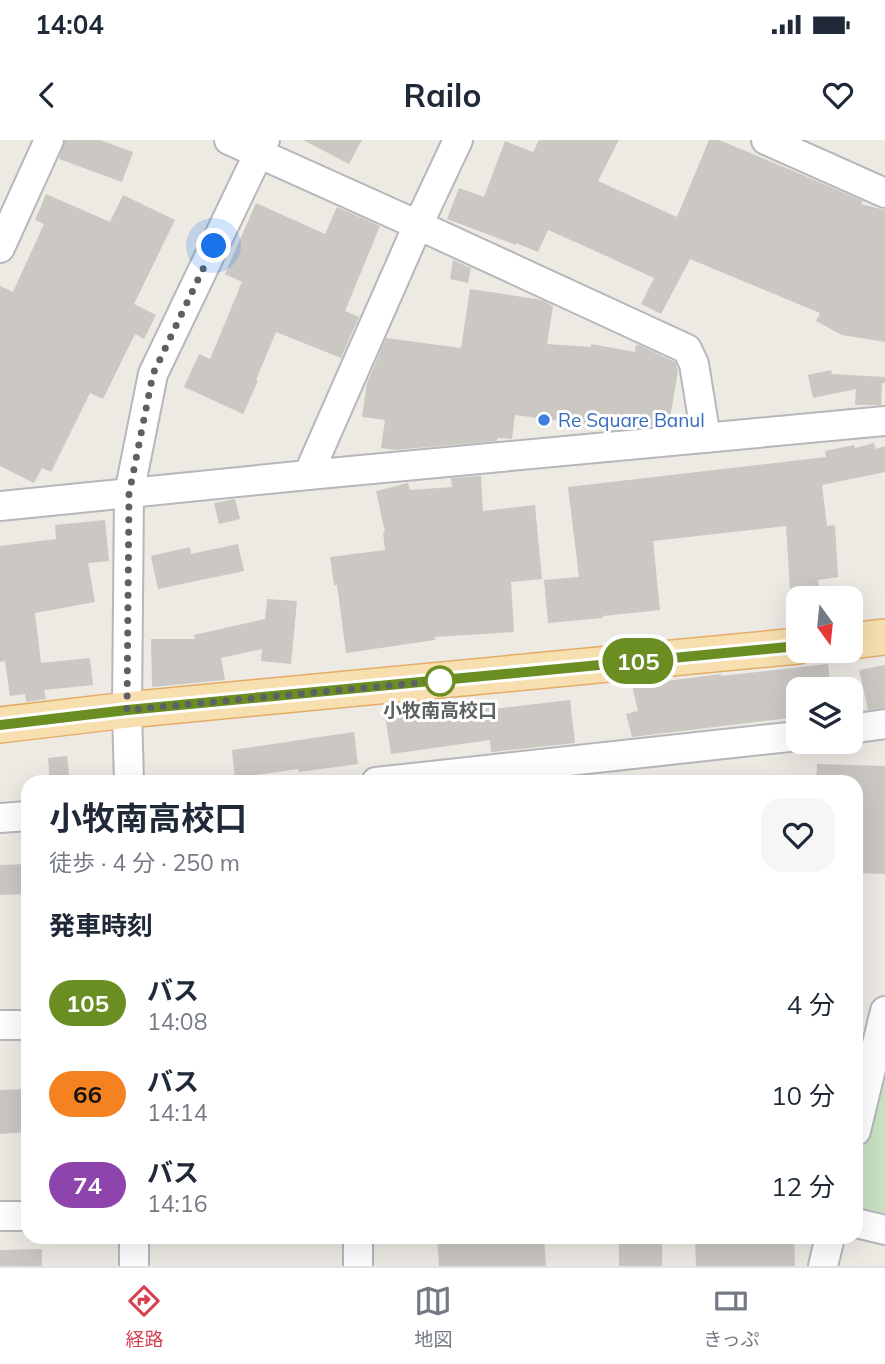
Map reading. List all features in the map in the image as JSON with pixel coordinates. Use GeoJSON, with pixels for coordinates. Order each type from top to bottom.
{"type":"FeatureCollection","features":[{"type":"Feature","properties":{"kind":"main road"},"geometry":{"type":"LineString","coordinates":[[863,640],[885,637]]}},
{"type":"Feature","properties":{"kind":"main road"},"geometry":{"type":"LineString","coordinates":[[0,725],[127,710],[786,647]]}},
{"type":"Feature","properties":{"kind":"street"},"geometry":{"type":"LineString","coordinates":[[0,248],[49,140]]}},
{"type":"Feature","properties":{"kind":"street"},"geometry":{"type":"LineString","coordinates":[[229,140],[262,147],[418,225],[687,349],[694,364],[706,438]]}},
{"type":"Feature","properties":{"kind":"street"},"geometry":{"type":"LineString","coordinates":[[308,475],[458,140]]}},
{"type":"Feature","properties":{"kind":"street"},"geometry":{"type":"LineString","coordinates":[[766,140],[885,193]]}},
{"type":"Feature","properties":{"kind":"street"},"geometry":{"type":"LineString","coordinates":[[129,775],[129,494],[153,374],[262,147]]}},
{"type":"Feature","properties":{"kind":"street"},"geometry":{"type":"LineString","coordinates":[[0,506],[885,421]]}},
{"type":"Feature","properties":{"kind":"street"},"geometry":{"type":"LineString","coordinates":[[863,727],[885,724]]}},
{"type":"Feature","properties":{"kind":"street"},"geometry":{"type":"LineString","coordinates":[[440,775],[786,737]]}},
{"type":"Feature","properties":{"kind":"street"},"geometry":{"type":"LineString","coordinates":[[0,818],[21,816]]}},
{"type":"Feature","properties":{"kind":"street"},"geometry":{"type":"LineString","coordinates":[[863,1102],[885,1011]]}},
{"type":"Feature","properties":{"kind":"street"},"geometry":{"type":"LineString","coordinates":[[0,1026],[21,1025]]}},
{"type":"Feature","properties":{"kind":"street"},"geometry":{"type":"LineString","coordinates":[[0,1216],[21,1216]]}},
{"type":"Feature","properties":{"kind":"street"},"geometry":{"type":"LineString","coordinates":[[863,1225],[885,1230]]}},
{"type":"Feature","properties":{"kind":"street"},"geometry":{"type":"LineString","coordinates":[[134,1244],[134,1266]]}},
{"type":"Feature","properties":{"kind":"street"},"geometry":{"type":"LineString","coordinates":[[358,1244],[358,1266]]}},
{"type":"Feature","properties":{"kind":"street"},"geometry":{"type":"LineString","coordinates":[[823,1266],[828,1244]]}},
{"type":"Feature","properties":{"kind":"green space"},"geometry":{"type":"Polygon","coordinates":[[[885,1055],[885,1217],[863,1211],[863,1148],[885,1055]]]}},
{"type":"Feature","properties":{"kind":"building"},"geometry":{"type":"Polygon","coordinates":[[[65,140],[100,140],[133,152],[122,182],[59,159],[65,140]]]}},
{"type":"Feature","properties":{"kind":"building"},"geometry":{"type":"Polygon","coordinates":[[[303,140],[362,140],[349,164],[303,140]]]}},
{"type":"Feature","properties":{"kind":"building"},"geometry":{"type":"Polygon","coordinates":[[[539,140],[619,140],[598,181],[677,217],[709,140],[719,140],[863,201],[861,204],[885,210],[885,342],[842,335],[816,321],[820,313],[690,259],[661,314],[641,304],[654,278],[548,230],[538,252],[447,219],[459,188],[484,197],[505,141],[533,152],[539,140]]]}},
{"type":"Feature","properties":{"kind":"building"},"geometry":{"type":"Polygon","coordinates":[[[46,194],[110,222],[123,195],[175,220],[134,304],[156,315],[144,339],[135,334],[103,399],[90,393],[51,472],[42,468],[34,483],[0,466],[0,286],[13,292],[44,224],[35,220],[46,194]]]}},
{"type":"Feature","properties":{"kind":"building"},"geometry":{"type":"Polygon","coordinates":[[[256,203],[325,234],[337,207],[380,226],[345,311],[359,317],[341,358],[276,332],[243,414],[184,387],[199,354],[210,359],[242,282],[225,274],[256,203]]]}},
{"type":"Feature","properties":{"kind":"building"},"geometry":{"type":"Polygon","coordinates":[[[453,260],[471,268],[468,283],[450,279],[453,260]]]}},
{"type":"Feature","properties":{"kind":"building"},"geometry":{"type":"Polygon","coordinates":[[[470,289],[542,300],[553,306],[547,344],[591,347],[591,344],[635,352],[636,345],[639,345],[675,362],[678,371],[669,424],[647,427],[620,422],[619,429],[515,415],[512,439],[497,438],[497,441],[395,450],[381,448],[385,420],[362,417],[367,383],[386,338],[461,348],[470,289]]]}},
{"type":"Feature","properties":{"kind":"building"},"geometry":{"type":"Polygon","coordinates":[[[831,370],[832,374],[885,377],[885,383],[882,383],[881,405],[855,405],[856,389],[813,398],[808,375],[831,370]]]}},
{"type":"Feature","properties":{"kind":"building"},"geometry":{"type":"Polygon","coordinates":[[[874,443],[876,449],[885,446],[885,472],[822,485],[827,526],[835,525],[838,577],[818,580],[819,586],[790,586],[786,526],[653,541],[660,610],[548,623],[544,580],[579,577],[568,487],[826,457],[825,451],[854,445],[855,448],[874,443]]]}},
{"type":"Feature","properties":{"kind":"building"},"geometry":{"type":"Polygon","coordinates":[[[481,476],[483,511],[535,505],[542,579],[511,582],[514,632],[435,637],[435,640],[346,653],[337,585],[334,585],[330,557],[385,550],[385,532],[376,491],[408,483],[410,490],[452,487],[451,478],[481,476]]]}},
{"type":"Feature","properties":{"kind":"building"},"geometry":{"type":"Polygon","coordinates":[[[235,499],[240,519],[219,524],[214,503],[235,499]]]}},
{"type":"Feature","properties":{"kind":"building"},"geometry":{"type":"Polygon","coordinates":[[[105,520],[109,561],[88,563],[95,602],[35,613],[41,663],[90,658],[93,685],[44,690],[46,699],[26,702],[25,694],[10,696],[5,661],[0,662],[0,546],[56,539],[55,525],[105,520]]]}},
{"type":"Feature","properties":{"kind":"building"},"geometry":{"type":"Polygon","coordinates":[[[238,544],[244,571],[158,589],[151,556],[190,547],[191,554],[238,544]]]}},
{"type":"Feature","properties":{"kind":"building"},"geometry":{"type":"Polygon","coordinates":[[[267,599],[297,601],[291,664],[261,661],[262,649],[221,658],[225,680],[152,687],[151,639],[195,639],[194,635],[265,619],[267,599]]]}},
{"type":"Feature","properties":{"kind":"building"},"geometry":{"type":"Polygon","coordinates":[[[828,664],[830,677],[786,677],[786,718],[632,737],[626,714],[638,711],[632,685],[653,680],[659,682],[828,664]]]}},
{"type":"Feature","properties":{"kind":"building"},"geometry":{"type":"Polygon","coordinates":[[[885,665],[885,708],[868,710],[863,677],[861,677],[859,670],[885,665]]]}},
{"type":"Feature","properties":{"kind":"building"},"geometry":{"type":"Polygon","coordinates":[[[493,700],[494,709],[570,700],[575,743],[491,752],[490,740],[391,754],[385,716],[493,700]]]}},
{"type":"Feature","properties":{"kind":"building"},"geometry":{"type":"Polygon","coordinates":[[[354,732],[358,764],[299,772],[298,769],[235,775],[232,750],[354,732]]]}},
{"type":"Feature","properties":{"kind":"building"},"geometry":{"type":"Polygon","coordinates":[[[67,756],[69,775],[49,775],[48,758],[67,756]]]}},
{"type":"Feature","properties":{"kind":"building"},"geometry":{"type":"Polygon","coordinates":[[[817,764],[885,766],[885,874],[863,873],[863,775],[816,775],[817,764]]]}},
{"type":"Feature","properties":{"kind":"building"},"geometry":{"type":"Polygon","coordinates":[[[21,864],[21,894],[0,895],[0,865],[21,864]]]}},
{"type":"Feature","properties":{"kind":"building"},"geometry":{"type":"Polygon","coordinates":[[[21,1089],[21,1132],[0,1134],[0,1090],[21,1089]]]}},
{"type":"Feature","properties":{"kind":"building"},"geometry":{"type":"Polygon","coordinates":[[[437,1244],[544,1244],[546,1266],[439,1266],[437,1244]]]}},
{"type":"Feature","properties":{"kind":"building"},"geometry":{"type":"Polygon","coordinates":[[[619,1244],[662,1244],[662,1266],[619,1266],[619,1244]]]}},
{"type":"Feature","properties":{"kind":"building"},"geometry":{"type":"Polygon","coordinates":[[[695,1244],[794,1244],[795,1266],[696,1266],[695,1244]]]}},
{"type":"Feature","properties":{"kind":"building"},"geometry":{"type":"Polygon","coordinates":[[[42,1249],[42,1266],[0,1266],[0,1250],[42,1249]]]}},
{"type":"Feature","properties":{"kind":"bus line","name":"105"},"geometry":{"type":"LineString","coordinates":[[0,725],[127,710],[786,647]]}},
{"type":"Feature","properties":{"kind":"place","name":"Re Square Banul"},"geometry":{"type":"Point","coordinates":[544,420]}},
{"type":"Feature","properties":{"kind":"place","name":"小牧南高校口"},"geometry":{"type":"Point","coordinates":[440,681]}},
{"type":"Feature","properties":{"kind":"route"},"geometry":{"type":"LineString","coordinates":[[214,246],[153,374],[129,494],[127,710],[449,680],[440,681]]}}]}
